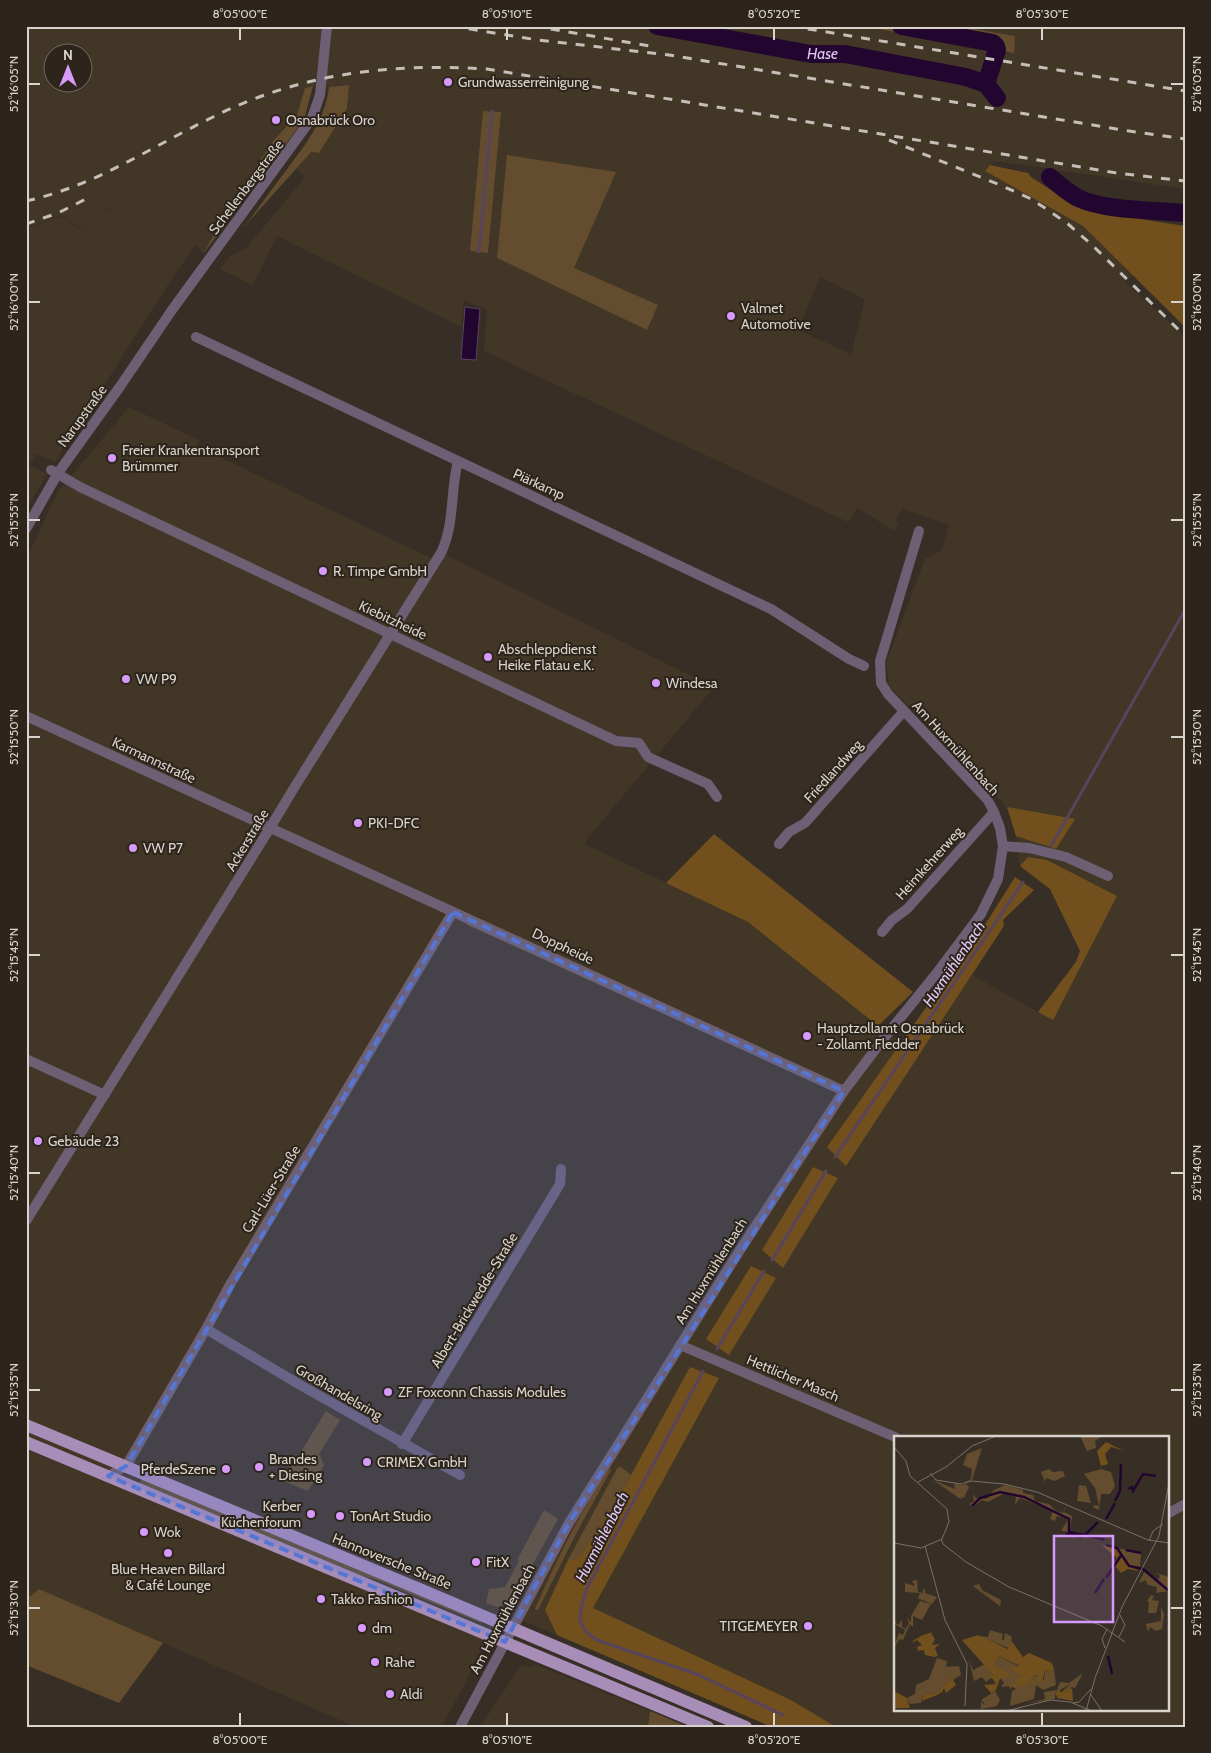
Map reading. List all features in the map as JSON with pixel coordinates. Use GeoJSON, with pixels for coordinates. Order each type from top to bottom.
{"type":"FeatureCollection","features":[{"type":"Feature","properties":{"kind":"main road","name":"Hannoversche Straße"},"geometry":{"type":"LineString","coordinates":[[26,1425],[746,1727]]}},
{"type":"Feature","properties":{"kind":"main road"},"geometry":{"type":"LineString","coordinates":[[26,1442],[708,1727]]}},
{"type":"Feature","properties":{"kind":"street","name":"Schellenbergstraße"},"geometry":{"type":"LineString","coordinates":[[164,322],[312,118],[321,87],[327,26]]}},
{"type":"Feature","properties":{"kind":"street","name":"Narupstraße"},"geometry":{"type":"LineString","coordinates":[[26,529],[54,471],[164,322]]}},
{"type":"Feature","properties":{"kind":"street","name":"Piärkamp"},"geometry":{"type":"LineString","coordinates":[[196,337],[771,609],[849,659],[864,666]]}},
{"type":"Feature","properties":{"kind":"street","name":"Ackerstraße"},"geometry":{"type":"LineString","coordinates":[[26,1221],[442,553],[447,541],[458,461]]}},
{"type":"Feature","properties":{"kind":"street","name":"Kiebitzheide"},"geometry":{"type":"LineString","coordinates":[[54,471],[80,487],[616,741],[639,743],[648,757],[708,784],[717,797]]}},
{"type":"Feature","properties":{"kind":"street","name":"Am Huxmühlenbach"},"geometry":{"type":"LineString","coordinates":[[460,1727],[569,1523],[680,1345],[844,1091],[936,974],[980,914],[998,879],[1003,846],[1000,828],[987,799],[888,694],[881,683],[879,673],[880,661],[920,531]]}},
{"type":"Feature","properties":{"kind":"street","name":"Friedlandweg"},"geometry":{"type":"LineString","coordinates":[[779,844],[789,832],[805,823],[904,711]]}},
{"type":"Feature","properties":{"kind":"street","name":"Karmannstraße"},"geometry":{"type":"LineString","coordinates":[[26,716],[270,828]]}},
{"type":"Feature","properties":{"kind":"street","name":"Heimkehrerweg"},"geometry":{"type":"LineString","coordinates":[[882,932],[892,920],[908,908],[994,812]]}},
{"type":"Feature","properties":{"kind":"street","name":"Doppheide"},"geometry":{"type":"LineString","coordinates":[[270,828],[844,1091]]}},
{"type":"Feature","properties":{"kind":"street"},"geometry":{"type":"LineString","coordinates":[[1003,846],[1029,848],[1066,858],[1108,876]]}},
{"type":"Feature","properties":{"kind":"street","name":"Carl-Lüer-Straße"},"geometry":{"type":"LineString","coordinates":[[126,1466],[244,1261],[453,912]]}},
{"type":"Feature","properties":{"kind":"street"},"geometry":{"type":"LineString","coordinates":[[26,1058],[105,1095]]}},
{"type":"Feature","properties":{"kind":"street","name":"Albert-Brickwedde-Straße"},"geometry":{"type":"LineString","coordinates":[[402,1444],[560,1184],[561,1168]]}},
{"type":"Feature","properties":{"kind":"street","name":"Großhandelsring"},"geometry":{"type":"LineString","coordinates":[[206,1329],[402,1444],[460,1475]]}},
{"type":"Feature","properties":{"kind":"street","name":"Hettlicher Masch"},"geometry":{"type":"LineString","coordinates":[[680,1345],[894,1437]]}},
{"type":"Feature","properties":{"kind":"street"},"geometry":{"type":"LineString","coordinates":[[108,1476],[126,1466]]}},
{"type":"Feature","properties":{"kind":"street"},"geometry":{"type":"LineString","coordinates":[[1168,1513],[1185,1504]]}},
{"type":"Feature","properties":{"kind":"highlighted area"},"geometry":{"type":"Polygon","coordinates":[[[453,912],[844,1091],[569,1523],[505,1642],[108,1476],[126,1466],[453,912]]]}},
{"type":"Feature","properties":{"kind":"shaded area"},"geometry":{"type":"Polygon","coordinates":[[[26,26],[861,26],[1013,53],[1015,36],[958,26],[1185,26],[1185,189],[995,161],[985,170],[1083,226],[1133,276],[1125,282],[1185,337],[1185,1727],[772,1727],[502,1612],[442,1727],[356,1727],[39,1589],[26,1600],[26,560],[57,493],[129,407],[199,440],[197,446],[431,558],[436,550],[714,687],[585,844],[748,922],[878,1026],[919,1055],[972,975],[1038,1012],[1076,962],[1080,951],[1050,889],[1020,866],[1016,836],[1007,807],[890,687],[886,663],[925,559],[942,550],[949,525],[903,509],[895,521],[898,524],[894,531],[858,508],[848,522],[484,351],[487,310],[464,300],[461,327],[277,236],[253,285],[220,269],[229,257],[247,247],[305,177],[295,168],[311,152],[319,153],[347,110],[349,85],[305,88],[297,115],[273,141],[232,202],[203,254],[196,244],[55,462],[36,454],[29,465],[47,474],[26,509],[26,229],[61,216],[80,229],[99,206],[80,228],[61,215],[26,228],[26,26]],[[138,176],[106,210],[99,206],[106,211],[138,176]],[[820,277],[798,330],[851,354],[865,299],[820,277]]]}},
{"type":"Feature","properties":{"kind":"shaded area"},"geometry":{"type":"Polygon","coordinates":[[[861,26],[958,26],[1015,36],[1014,53],[861,26]]]}},
{"type":"Feature","properties":{"kind":"shaded area"},"geometry":{"type":"Polygon","coordinates":[[[349,85],[347,109],[319,153],[311,152],[244,227],[313,132],[323,111],[329,87],[349,85]]]}},
{"type":"Feature","properties":{"kind":"shaded area"},"geometry":{"type":"Polygon","coordinates":[[[313,86],[305,116],[297,129],[203,254],[232,202],[273,141],[297,115],[305,88],[313,86]]]}},
{"type":"Feature","properties":{"kind":"shaded area"},"geometry":{"type":"Polygon","coordinates":[[[483,111],[501,112],[488,253],[470,251],[483,111]]]}},
{"type":"Feature","properties":{"kind":"shaded area"},"geometry":{"type":"Polygon","coordinates":[[[507,155],[616,172],[574,268],[658,305],[647,330],[497,258],[507,155]]]}},
{"type":"Feature","properties":{"kind":"shaded area"},"geometry":{"type":"Polygon","coordinates":[[[990,165],[1028,173],[1031,177],[1066,200],[1102,213],[1185,226],[1185,327],[1083,226],[985,171],[990,165]]]}},
{"type":"Feature","properties":{"kind":"shaded area"},"geometry":{"type":"Polygon","coordinates":[[[465,307],[480,309],[476,360],[461,359],[465,307]]]}},
{"type":"Feature","properties":{"kind":"shaded area"},"geometry":{"type":"Polygon","coordinates":[[[1007,807],[1075,819],[1056,849],[1016,836],[1007,807]]]}},
{"type":"Feature","properties":{"kind":"shaded area"},"geometry":{"type":"Polygon","coordinates":[[[714,834],[913,992],[878,1026],[748,922],[666,883],[714,834]]]}},
{"type":"Feature","properties":{"kind":"shaded area"},"geometry":{"type":"Polygon","coordinates":[[[1028,857],[1047,860],[1117,896],[1053,1020],[1038,1012],[1076,962],[1080,951],[1050,889],[1020,866],[1028,857]]]}},
{"type":"Feature","properties":{"kind":"shaded area"},"geometry":{"type":"Polygon","coordinates":[[[1015,877],[1034,890],[1003,920],[1004,926],[846,1166],[827,1147],[988,920],[1015,877]]]}},
{"type":"Feature","properties":{"kind":"shaded area"},"geometry":{"type":"Polygon","coordinates":[[[465,924],[472,925],[654,1010],[465,924]]]}},
{"type":"Feature","properties":{"kind":"shaded area"},"geometry":{"type":"Polygon","coordinates":[[[813,1167],[838,1178],[783,1268],[762,1250],[813,1167]]]}},
{"type":"Feature","properties":{"kind":"shaded area"},"geometry":{"type":"Polygon","coordinates":[[[751,1266],[776,1278],[729,1355],[706,1339],[751,1266]]]}},
{"type":"Feature","properties":{"kind":"shaded area"},"geometry":{"type":"Polygon","coordinates":[[[690,1367],[719,1378],[593,1608],[791,1700],[836,1727],[772,1727],[557,1635],[545,1610],[568,1560],[578,1559],[613,1508],[690,1367]]]}},
{"type":"Feature","properties":{"kind":"shaded area"},"geometry":{"type":"Polygon","coordinates":[[[326,1411],[340,1420],[319,1454],[324,1465],[308,1491],[283,1481],[326,1411]]]}},
{"type":"Feature","properties":{"kind":"shaded area"},"geometry":{"type":"Polygon","coordinates":[[[618,1467],[621,1467],[631,1475],[613,1508],[578,1559],[568,1560],[618,1467]]]}},
{"type":"Feature","properties":{"kind":"shaded area"},"geometry":{"type":"Polygon","coordinates":[[[610,1468],[611,1470],[538,1610],[535,1609],[569,1537],[610,1468]]]}},
{"type":"Feature","properties":{"kind":"shaded area"},"geometry":{"type":"Polygon","coordinates":[[[142,1478],[482,1620],[481,1623],[377,1580],[349,1572],[139,1484],[142,1478]]]}},
{"type":"Feature","properties":{"kind":"shaded area"},"geometry":{"type":"Polygon","coordinates":[[[544,1510],[558,1519],[511,1603],[496,1607],[486,1603],[489,1589],[505,1587],[544,1510]]]}},
{"type":"Feature","properties":{"kind":"shaded area"},"geometry":{"type":"Polygon","coordinates":[[[39,1589],[163,1643],[119,1703],[26,1665],[26,1600],[39,1589]]]}},
{"type":"Feature","properties":{"kind":"shaded area"},"geometry":{"type":"Polygon","coordinates":[[[534,1664],[650,1711],[648,1727],[480,1727],[520,1667],[525,1665],[531,1667],[534,1664]]]}},
{"type":"Feature","properties":{"kind":"shaded area"},"geometry":{"type":"Polygon","coordinates":[[[650,1711],[688,1727],[648,1727],[650,1711]]]}},
{"type":"Feature","properties":{"kind":"waterway","name":"Hase"},"geometry":{"type":"LineString","coordinates":[[657,26],[811,54],[845,54],[966,77],[986,84],[997,98]]}},
{"type":"Feature","properties":{"kind":"waterway","name":"Hase"},"geometry":{"type":"LineString","coordinates":[[901,26],[993,43],[997,50],[986,84]]}},
{"type":"Feature","properties":{"kind":"waterway"},"geometry":{"type":"LineString","coordinates":[[479,252],[492,111]]}},
{"type":"Feature","properties":{"kind":"waterway","name":"Hase"},"geometry":{"type":"LineString","coordinates":[[1050,177],[1070,193],[1089,202],[1116,208],[1185,213]]}},
{"type":"Feature","properties":{"kind":"waterway","name":"Huxmühlenbach"},"geometry":{"type":"LineString","coordinates":[[1051,846],[1185,610]]}},
{"type":"Feature","properties":{"kind":"waterway","name":"Huxmühlenbach"},"geometry":{"type":"LineString","coordinates":[[835,1157],[1023,882]]}},
{"type":"Feature","properties":{"kind":"waterway","name":"Huxmühlenbach"},"geometry":{"type":"LineString","coordinates":[[772,1260],[826,1171]]}},
{"type":"Feature","properties":{"kind":"waterway","name":"Huxmühlenbach"},"geometry":{"type":"LineString","coordinates":[[717,1349],[764,1271]]}},
{"type":"Feature","properties":{"kind":"waterway","name":"Huxmühlenbach"},"geometry":{"type":"LineString","coordinates":[[703,1371],[587,1588],[580,1611],[581,1623],[584,1629],[597,1640],[699,1675],[783,1715]]}},
{"type":"Feature","properties":{"kind":"railway"},"geometry":{"type":"LineString","coordinates":[[451,26],[538,40],[669,55],[1185,139]]}},
{"type":"Feature","properties":{"kind":"railway"},"geometry":{"type":"LineString","coordinates":[[533,26],[656,47]]}},
{"type":"Feature","properties":{"kind":"railway"},"geometry":{"type":"LineString","coordinates":[[790,26],[1185,91]]}},
{"type":"Feature","properties":{"kind":"railway"},"geometry":{"type":"LineString","coordinates":[[26,201],[76,186],[99,176],[213,117],[279,90],[347,74],[416,68],[487,69],[1117,173],[1185,181]]}},
{"type":"Feature","properties":{"kind":"railway"},"geometry":{"type":"LineString","coordinates":[[889,140],[1000,185],[1029,198],[1045,208],[1068,224],[1091,244],[1185,336]]}},
{"type":"Feature","properties":{"kind":"railway"},"geometry":{"type":"LineString","coordinates":[[26,224],[58,213],[90,197]]}},
{"type":"Feature","properties":{"kind":"place","name":"Grundwasserreinigung"},"geometry":{"type":"Point","coordinates":[448,82]}},
{"type":"Feature","properties":{"kind":"place","name":"Osnabrück Oro"},"geometry":{"type":"Point","coordinates":[276,120]}},
{"type":"Feature","properties":{"kind":"place","name":"Valmet Automotive"},"geometry":{"type":"Point","coordinates":[731,316]}},
{"type":"Feature","properties":{"kind":"place","name":"Freier Krankentransport Brümmer"},"geometry":{"type":"Point","coordinates":[112,458]}},
{"type":"Feature","properties":{"kind":"place","name":"R. Timpe GmbH"},"geometry":{"type":"Point","coordinates":[323,571]}},
{"type":"Feature","properties":{"kind":"place","name":"Abschleppdienst Heike Flatau e.K."},"geometry":{"type":"Point","coordinates":[488,657]}},
{"type":"Feature","properties":{"kind":"place","name":"VW P9"},"geometry":{"type":"Point","coordinates":[126,679]}},
{"type":"Feature","properties":{"kind":"place","name":"Windesa"},"geometry":{"type":"Point","coordinates":[656,683]}},
{"type":"Feature","properties":{"kind":"place","name":"PKI-DFC"},"geometry":{"type":"Point","coordinates":[358,823]}},
{"type":"Feature","properties":{"kind":"place","name":"VW P7"},"geometry":{"type":"Point","coordinates":[133,848]}},
{"type":"Feature","properties":{"kind":"place","name":"Hauptzollamt Osnabrück - Zollamt Fledder"},"geometry":{"type":"Point","coordinates":[807,1036]}},
{"type":"Feature","properties":{"kind":"place","name":"Gebäude 23"},"geometry":{"type":"Point","coordinates":[38,1141]}},
{"type":"Feature","properties":{"kind":"place","name":"ZF Foxconn Chassis Modules"},"geometry":{"type":"Point","coordinates":[388,1392]}},
{"type":"Feature","properties":{"kind":"place","name":"CRIMEX GmbH"},"geometry":{"type":"Point","coordinates":[367,1462]}},
{"type":"Feature","properties":{"kind":"place","name":"Brandes + Diesing"},"geometry":{"type":"Point","coordinates":[259,1467]}},
{"type":"Feature","properties":{"kind":"place","name":"PferdeSzene"},"geometry":{"type":"Point","coordinates":[226,1469]}},
{"type":"Feature","properties":{"kind":"place","name":"Kerber Küchenforum"},"geometry":{"type":"Point","coordinates":[311,1514]}},
{"type":"Feature","properties":{"kind":"place","name":"TonArt Studio"},"geometry":{"type":"Point","coordinates":[340,1516]}},
{"type":"Feature","properties":{"kind":"place","name":"Wok"},"geometry":{"type":"Point","coordinates":[144,1532]}},
{"type":"Feature","properties":{"kind":"place","name":"Blue Heaven Billard & Café Lounge"},"geometry":{"type":"Point","coordinates":[168,1553]}},
{"type":"Feature","properties":{"kind":"place","name":"FitX"},"geometry":{"type":"Point","coordinates":[476,1562]}},
{"type":"Feature","properties":{"kind":"place","name":"Takko Fashion"},"geometry":{"type":"Point","coordinates":[321,1599]}},
{"type":"Feature","properties":{"kind":"place","name":"TITGEMEYER"},"geometry":{"type":"Point","coordinates":[808,1626]}},
{"type":"Feature","properties":{"kind":"place","name":"dm"},"geometry":{"type":"Point","coordinates":[362,1628]}},
{"type":"Feature","properties":{"kind":"place","name":"Rahe"},"geometry":{"type":"Point","coordinates":[375,1662]}},
{"type":"Feature","properties":{"kind":"place","name":"Aldi"},"geometry":{"type":"Point","coordinates":[390,1694]}}]}
